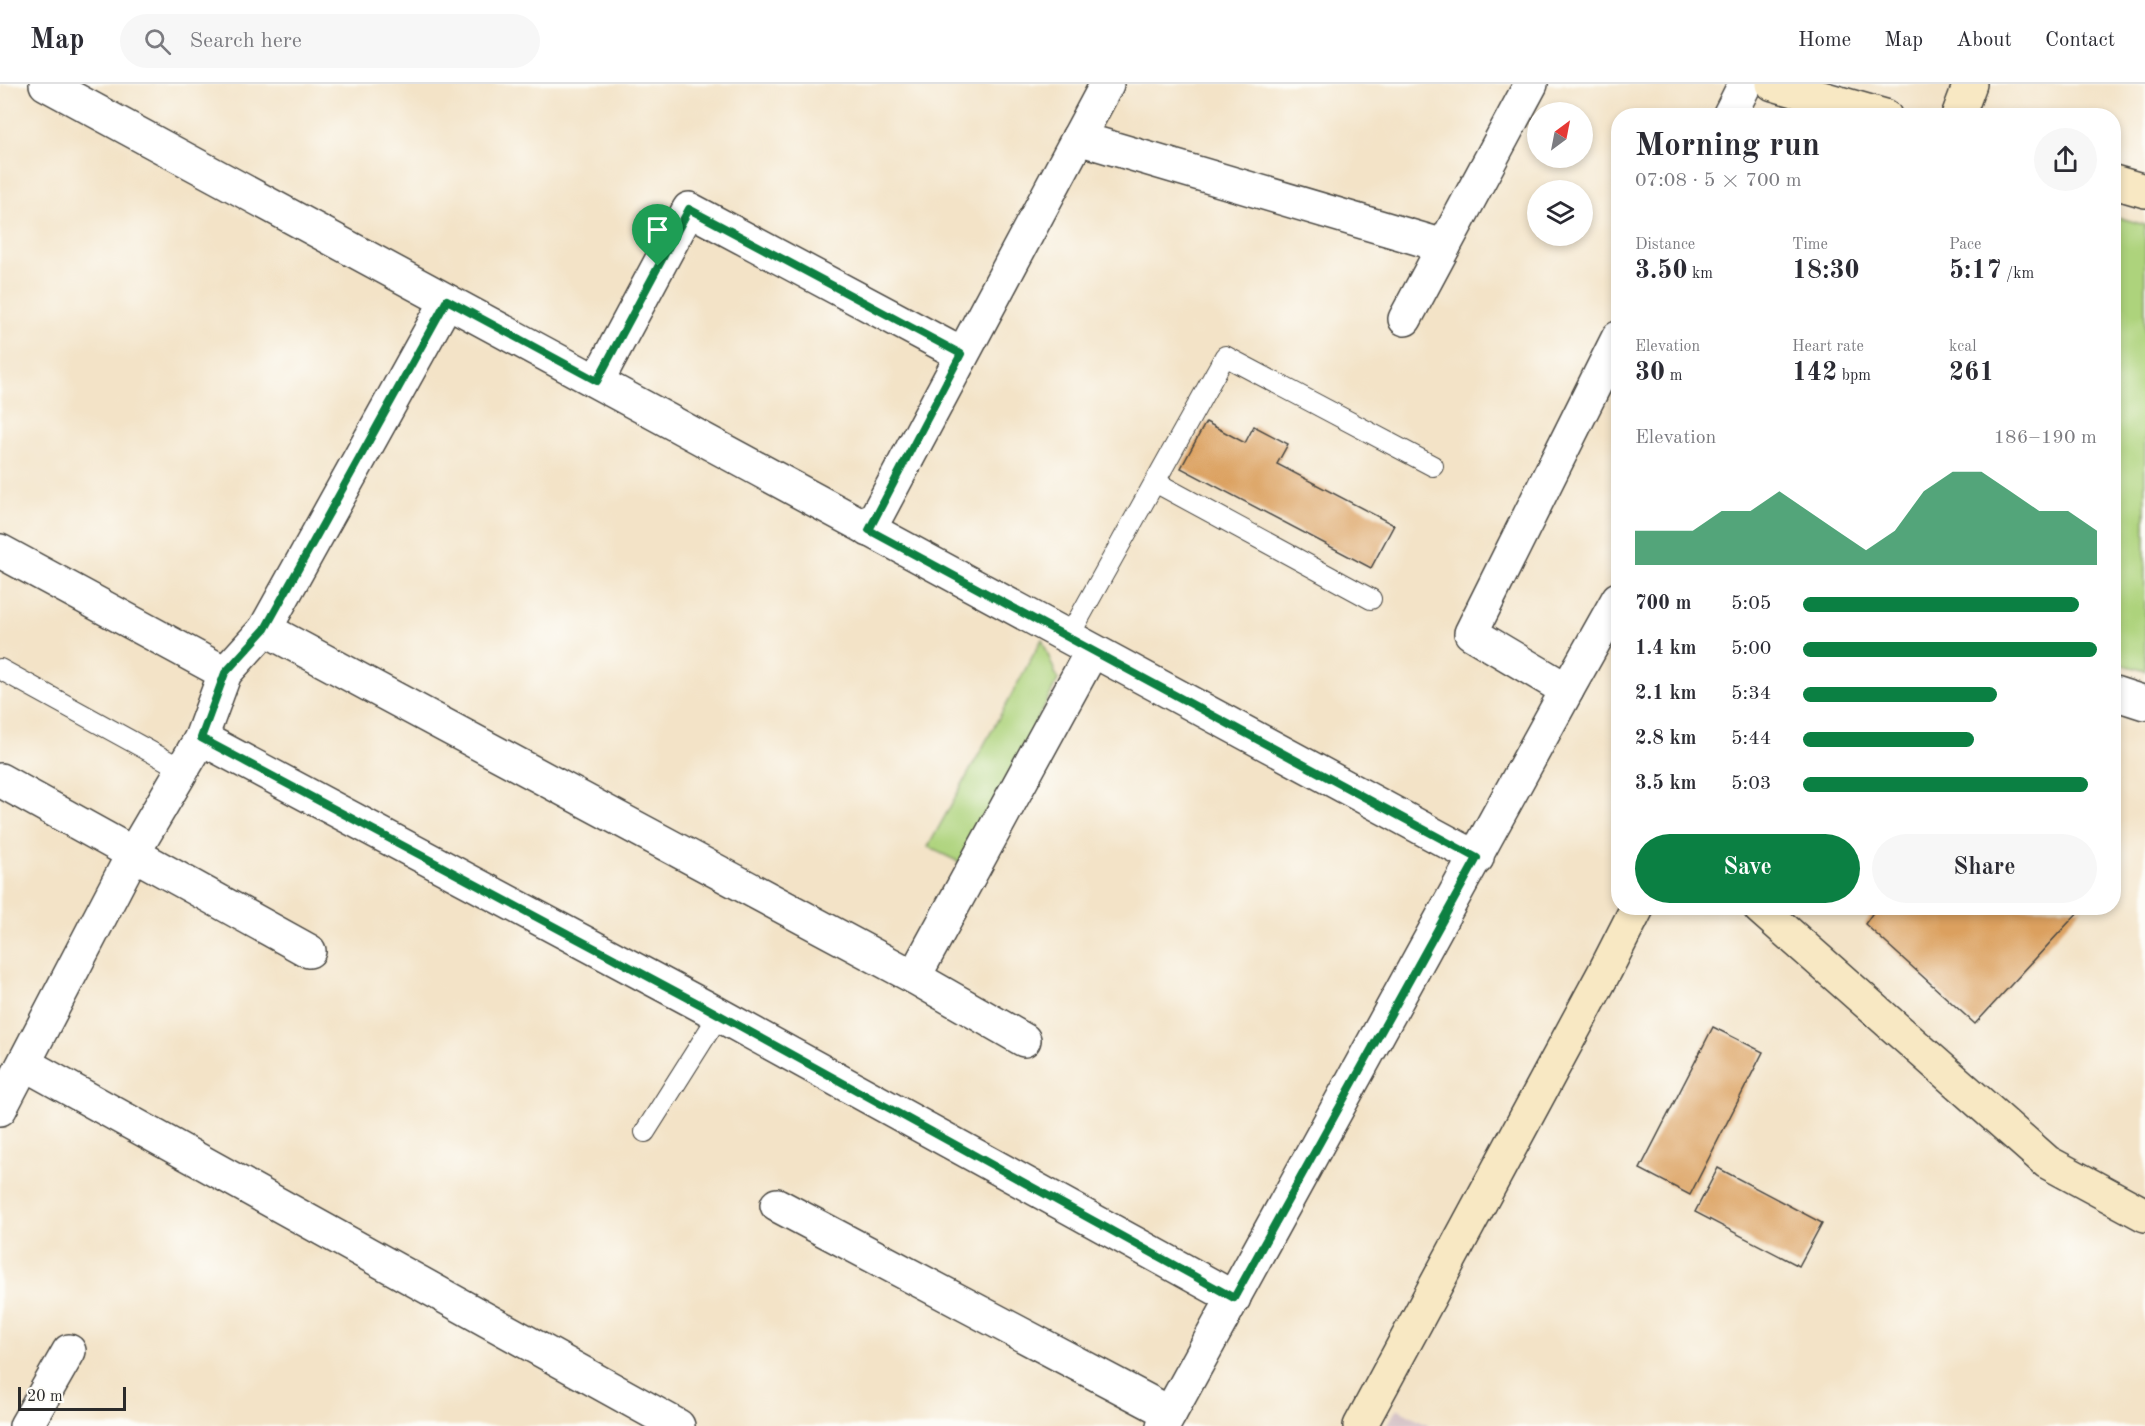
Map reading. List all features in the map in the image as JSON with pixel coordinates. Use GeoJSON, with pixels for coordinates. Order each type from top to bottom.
{"type":"FeatureCollection","features":[{"type":"Feature","properties":{"kind":"street"},"geometry":{"type":"LineString","coordinates":[[46,84],[1477,858]]}},
{"type":"Feature","properties":{"kind":"street"},"geometry":{"type":"LineString","coordinates":[[869,530],[1107,84]]}},
{"type":"Feature","properties":{"kind":"street"},"geometry":{"type":"LineString","coordinates":[[1405,319],[1531,84]]}},
{"type":"Feature","properties":{"kind":"street"},"geometry":{"type":"LineString","coordinates":[[1734,108],[1745,84]]}},
{"type":"Feature","properties":{"kind":"street"},"geometry":{"type":"LineString","coordinates":[[1773,84],[1857,108]]}},
{"type":"Feature","properties":{"kind":"street"},"geometry":{"type":"LineString","coordinates":[[1961,108],[1970,84]]}},
{"type":"Feature","properties":{"kind":"street"},"geometry":{"type":"LineString","coordinates":[[1078,138],[1444,246]]}},
{"type":"Feature","properties":{"kind":"street"},"geometry":{"type":"LineString","coordinates":[[2121,184],[2145,191]]}},
{"type":"Feature","properties":{"kind":"street"},"geometry":{"type":"LineString","coordinates":[[597,381],[689,209],[961,354]]}},
{"type":"Feature","properties":{"kind":"street"},"geometry":{"type":"LineString","coordinates":[[0,1109],[26,1065],[134,852],[201,738],[225,673],[265,629],[447,300]]}},
{"type":"Feature","properties":{"kind":"street"},"geometry":{"type":"LineString","coordinates":[[1568,690],[1471,633],[1611,352]]}},
{"type":"Feature","properties":{"kind":"street"},"geometry":{"type":"LineString","coordinates":[[0,551],[225,673]]}},
{"type":"Feature","properties":{"kind":"street"},"geometry":{"type":"LineString","coordinates":[[777,1205],[1166,1420],[1611,612]]}},
{"type":"Feature","properties":{"kind":"street"},"geometry":{"type":"LineString","coordinates":[[265,629],[914,977],[1024,1040]]}},
{"type":"Feature","properties":{"kind":"street"},"geometry":{"type":"LineString","coordinates":[[914,977],[1080,645]]}},
{"type":"Feature","properties":{"kind":"street"},"geometry":{"type":"LineString","coordinates":[[2121,695],[2145,703]]}},
{"type":"Feature","properties":{"kind":"street"},"geometry":{"type":"LineString","coordinates":[[201,738],[718,1015],[1234,1298]]}},
{"type":"Feature","properties":{"kind":"street"},"geometry":{"type":"LineString","coordinates":[[0,780],[134,852],[309,951]]}},
{"type":"Feature","properties":{"kind":"street"},"geometry":{"type":"LineString","coordinates":[[1360,1426],[1633,915]]}},
{"type":"Feature","properties":{"kind":"street"},"geometry":{"type":"LineString","coordinates":[[1768,915],[2047,1162],[2145,1215]]}},
{"type":"Feature","properties":{"kind":"street"},"geometry":{"type":"LineString","coordinates":[[26,1065],[678,1426]]}},
{"type":"Feature","properties":{"kind":"street"},"geometry":{"type":"LineString","coordinates":[[26,1426],[69,1351]]}},
{"type":"Feature","properties":{"kind":"lane"},"geometry":{"type":"LineString","coordinates":[[1080,645],[1155,482],[1225,356],[1433,466]]}},
{"type":"Feature","properties":{"kind":"lane"},"geometry":{"type":"LineString","coordinates":[[1155,482],[1371,599]]}},
{"type":"Feature","properties":{"kind":"lane"},"geometry":{"type":"LineString","coordinates":[[0,669],[182,769]]}},
{"type":"Feature","properties":{"kind":"lane"},"geometry":{"type":"LineString","coordinates":[[645,1132],[718,1015]]}},
{"type":"Feature","properties":{"kind":"shaded area"},"geometry":{"type":"Polygon","coordinates":[[[1397,1408],[1431,1426],[1387,1426],[1397,1408]]]}},
{"type":"Feature","properties":{"kind":"green space"},"geometry":{"type":"Polygon","coordinates":[[[2121,218],[2145,225],[2145,671],[2121,664],[2121,218]]]}},
{"type":"Feature","properties":{"kind":"green space"},"geometry":{"type":"Polygon","coordinates":[[[1042,639],[1058,680],[961,863],[928,847],[1042,639]]]}},
{"type":"Feature","properties":{"kind":"building"},"geometry":{"type":"Polygon","coordinates":[[[1206,422],[1245,443],[1254,426],[1288,444],[1277,464],[1394,525],[1371,568],[1181,468],[1206,422]]]}},
{"type":"Feature","properties":{"kind":"building"},"geometry":{"type":"Polygon","coordinates":[[[1871,915],[2076,915],[1975,1024],[1865,924],[1871,915]]]}},
{"type":"Feature","properties":{"kind":"building"},"geometry":{"type":"Polygon","coordinates":[[[1713,1027],[1763,1052],[1690,1195],[1640,1169],[1713,1027]]]}},
{"type":"Feature","properties":{"kind":"building"},"geometry":{"type":"Polygon","coordinates":[[[1718,1168],[1822,1223],[1799,1266],[1695,1212],[1718,1168]]]}},
{"type":"Feature","properties":{"kind":"route"},"geometry":{"type":"LineString","coordinates":[[689,209],[961,354],[869,530],[1477,858],[1234,1298],[705,1007],[201,738],[225,673],[265,629],[447,300],[597,381],[658,266],[689,209]]}}]}
